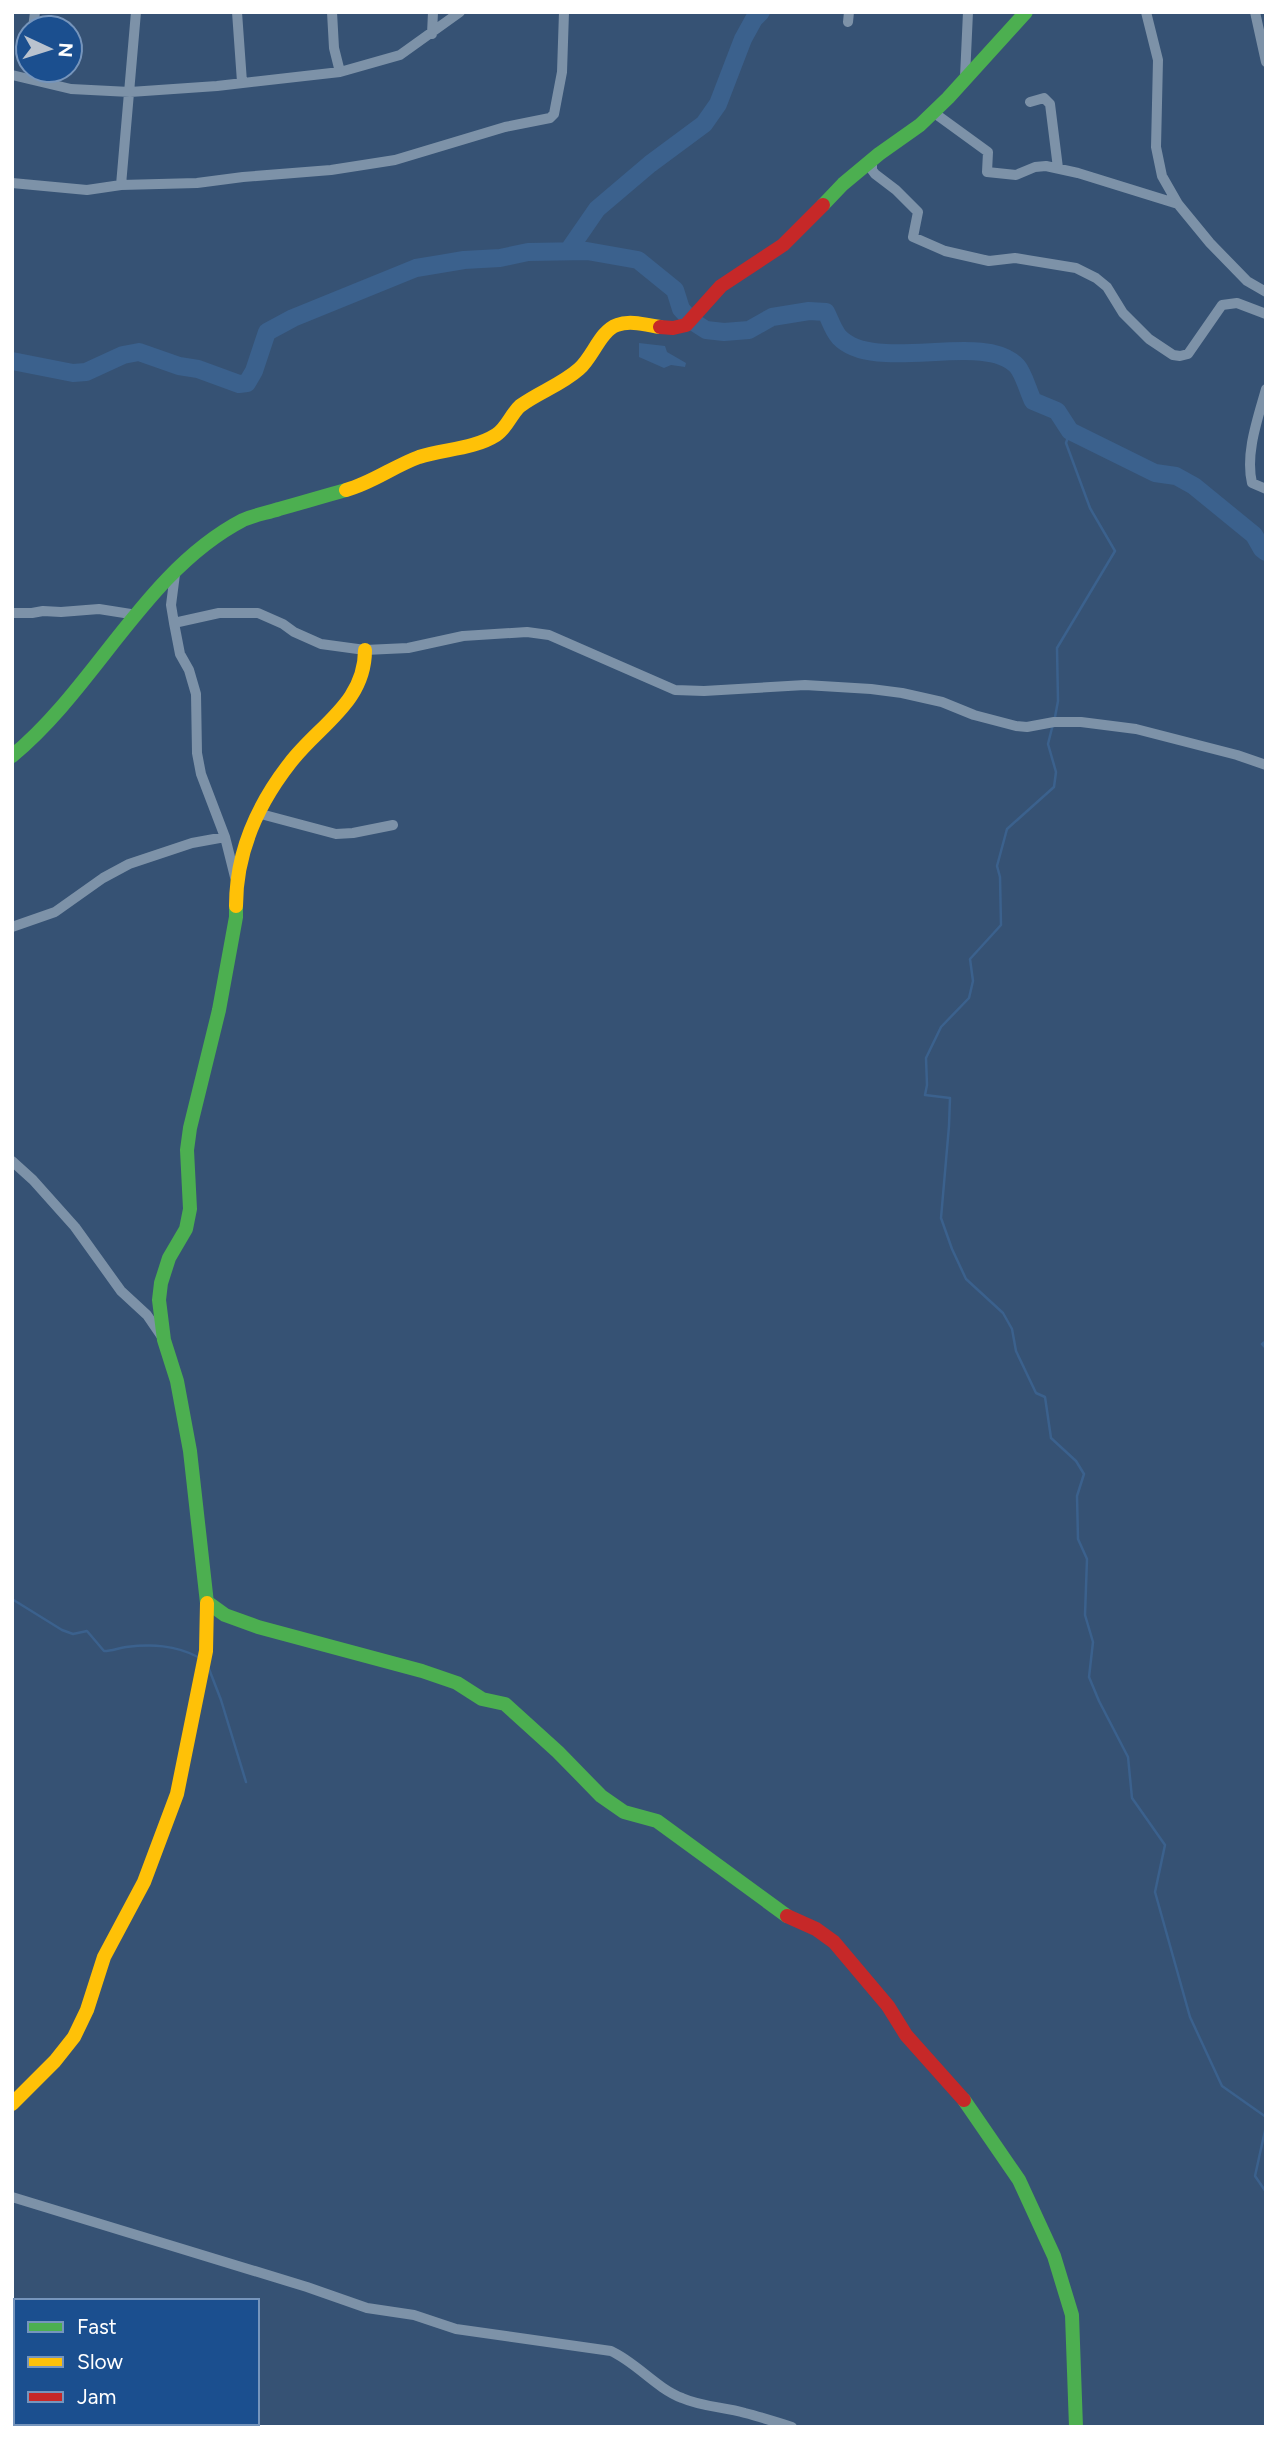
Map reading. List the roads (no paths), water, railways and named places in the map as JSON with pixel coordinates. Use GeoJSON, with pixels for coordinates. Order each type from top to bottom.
{"type":"FeatureCollection","features":[{"type":"Feature","properties":{"kind":"main road"},"geometry":{"type":"LineString","coordinates":[[12,756],[55,713],[176,570],[198,548],[245,519],[266,511],[353,488],[415,459],[441,450],[471,445],[496,435],[505,428],[519,407],[579,369],[590,358],[607,331],[617,324],[673,328],[686,325],[722,286],[783,245],[843,184],[933,113],[1026,12]]}},
{"type":"Feature","properties":{"kind":"main road"},"geometry":{"type":"LineString","coordinates":[[12,2105],[55,2061],[74,2037],[87,2010],[104,1957],[144,1882],[174,1803],[206,1651],[207,1602],[190,1451],[177,1381],[164,1340],[159,1300],[161,1283],[169,1258],[186,1229],[190,1209],[187,1150],[190,1128],[225,978],[236,917],[236,884],[247,841],[257,813],[289,764],[352,697],[365,669],[365,650]]}},
{"type":"Feature","properties":{"kind":"main road"},"geometry":{"type":"LineString","coordinates":[[207,1602],[225,1615],[258,1627],[422,1671],[457,1684],[482,1699],[505,1704],[601,1796],[624,1812],[657,1821],[780,1913],[816,1928],[834,1942],[888,2006],[906,2035],[968,2105],[1019,2180],[1054,2256],[1072,2315],[1076,2427]]}},
{"type":"Feature","properties":{"kind":"street"},"geometry":{"type":"LineString","coordinates":[[121,185],[136,12]]}},
{"type":"Feature","properties":{"kind":"street"},"geometry":{"type":"LineString","coordinates":[[237,12],[242,82]]}},
{"type":"Feature","properties":{"kind":"street"},"geometry":{"type":"LineString","coordinates":[[332,12],[334,48],[340,72]]}},
{"type":"Feature","properties":{"kind":"street"},"geometry":{"type":"LineString","coordinates":[[432,34],[433,12]]}},
{"type":"Feature","properties":{"kind":"street"},"geometry":{"type":"LineString","coordinates":[[56,84],[71,89],[130,92],[206,87],[340,72],[400,55],[460,12]]}},
{"type":"Feature","properties":{"kind":"street"},"geometry":{"type":"LineString","coordinates":[[12,183],[87,190],[121,185],[197,183],[341,169],[395,160],[505,127],[551,118],[562,72],[564,12]]}},
{"type":"Feature","properties":{"kind":"street"},"geometry":{"type":"LineString","coordinates":[[965,77],[968,12]]}},
{"type":"Feature","properties":{"kind":"street"},"geometry":{"type":"LineString","coordinates":[[1146,12],[1158,60],[1157,159],[1162,176],[1178,204],[1210,243],[1247,281],[1266,292]]}},
{"type":"Feature","properties":{"kind":"street"},"geometry":{"type":"LineString","coordinates":[[1255,12],[1266,62]]}},
{"type":"Feature","properties":{"kind":"street"},"geometry":{"type":"LineString","coordinates":[[1030,102],[1044,98],[1050,104],[1058,168]]}},
{"type":"Feature","properties":{"kind":"street"},"geometry":{"type":"LineString","coordinates":[[933,113],[988,152],[987,172],[1006,176],[1035,167],[1058,168],[1178,204]]}},
{"type":"Feature","properties":{"kind":"street"},"geometry":{"type":"LineString","coordinates":[[872,160],[874,174],[896,190],[918,212],[913,237],[945,251],[989,261],[1015,258],[1076,268],[1107,287],[1123,313],[1149,339],[1162,345],[1173,355],[1188,354],[1222,304],[1237,303],[1266,314]]}},
{"type":"Feature","properties":{"kind":"street"},"geometry":{"type":"LineString","coordinates":[[1266,389],[1251,449],[1252,483],[1266,488]]}},
{"type":"Feature","properties":{"kind":"street"},"geometry":{"type":"LineString","coordinates":[[176,570],[173,623],[180,654],[196,694],[195,741],[201,774],[225,837],[236,884]]}},
{"type":"Feature","properties":{"kind":"street"},"geometry":{"type":"LineString","coordinates":[[12,613],[99,609],[137,615]]}},
{"type":"Feature","properties":{"kind":"street"},"geometry":{"type":"LineString","coordinates":[[173,623],[219,613],[258,613],[321,645],[365,650],[408,648],[463,636],[527,632],[550,635],[676,690],[805,685],[871,689],[942,702],[974,715],[1016,726],[1081,722],[1136,729],[1266,765]]}},
{"type":"Feature","properties":{"kind":"street"},"geometry":{"type":"LineString","coordinates":[[257,813],[336,834],[393,825]]}},
{"type":"Feature","properties":{"kind":"street"},"geometry":{"type":"LineString","coordinates":[[12,927],[55,912],[103,878],[129,864],[192,843],[225,837]]}},
{"type":"Feature","properties":{"kind":"street"},"geometry":{"type":"LineString","coordinates":[[12,1161],[75,1227],[118,1287],[147,1315],[164,1340]]}},
{"type":"Feature","properties":{"kind":"street"},"geometry":{"type":"LineString","coordinates":[[12,2197],[307,2287],[366,2308],[414,2315],[456,2329],[611,2351],[624,2357],[665,2389],[682,2398],[792,2427]]}},
{"type":"Feature","properties":{"kind":"water"},"geometry":{"type":"Polygon","coordinates":[[[639,343],[665,346],[667,352],[686,363],[685,367],[671,365],[664,368],[639,357],[639,343]]]}},
{"type":"Feature","properties":{"kind":"waterway"},"geometry":{"type":"LineString","coordinates":[[568,251],[597,209],[650,164],[704,124],[718,104],[743,39],[761,12]]}},
{"type":"Feature","properties":{"kind":"waterway"},"geometry":{"type":"LineString","coordinates":[[12,361],[73,373],[86,372],[123,355],[139,352],[239,384],[247,383],[254,371],[267,332],[293,318],[416,268],[528,252],[587,251],[638,260],[675,290],[681,309],[692,321],[706,330],[749,330],[772,317],[809,311],[826,312],[839,337],[856,348],[877,352],[956,351],[1001,356],[1017,366],[1033,401],[1057,411],[1070,431],[1155,473],[1176,476],[1194,486],[1254,535],[1266,552]]}},
{"type":"Feature","properties":{"kind":"waterway"},"geometry":{"type":"LineString","coordinates":[[1055,717],[1058,701],[1057,648],[1115,551],[1090,508],[1066,443],[1070,431]]}},
{"type":"Feature","properties":{"kind":"waterway"},"geometry":{"type":"LineString","coordinates":[[1053,724],[1048,744],[1056,772],[1054,787],[1007,829],[997,866],[1000,877],[1001,925],[970,959],[973,981],[969,998],[941,1027],[926,1058],[925,1095],[950,1098],[941,1218],[966,1279],[1003,1313],[1012,1329],[1016,1351],[1036,1393],[1045,1397],[1051,1438],[1076,1461],[1084,1474],[1077,1496],[1078,1539],[1087,1559],[1085,1615],[1093,1642],[1089,1677],[1128,1757],[1132,1798],[1165,1845],[1155,1892],[1190,2017],[1222,2086],[1266,2117]]}},
{"type":"Feature","properties":{"kind":"waterway"},"geometry":{"type":"LineString","coordinates":[[1266,1341],[1262,1344],[1266,1348]]}},
{"type":"Feature","properties":{"kind":"waterway"},"geometry":{"type":"LineString","coordinates":[[12,1599],[62,1630],[73,1634],[87,1631],[104,1651],[154,1646],[181,1650],[198,1657]]}},
{"type":"Feature","properties":{"kind":"waterway"},"geometry":{"type":"LineString","coordinates":[[209,1669],[246,1782]]}},
{"type":"Feature","properties":{"kind":"waterway"},"geometry":{"type":"LineString","coordinates":[[1266,2126],[1255,2176],[1266,2192]]}}]}
